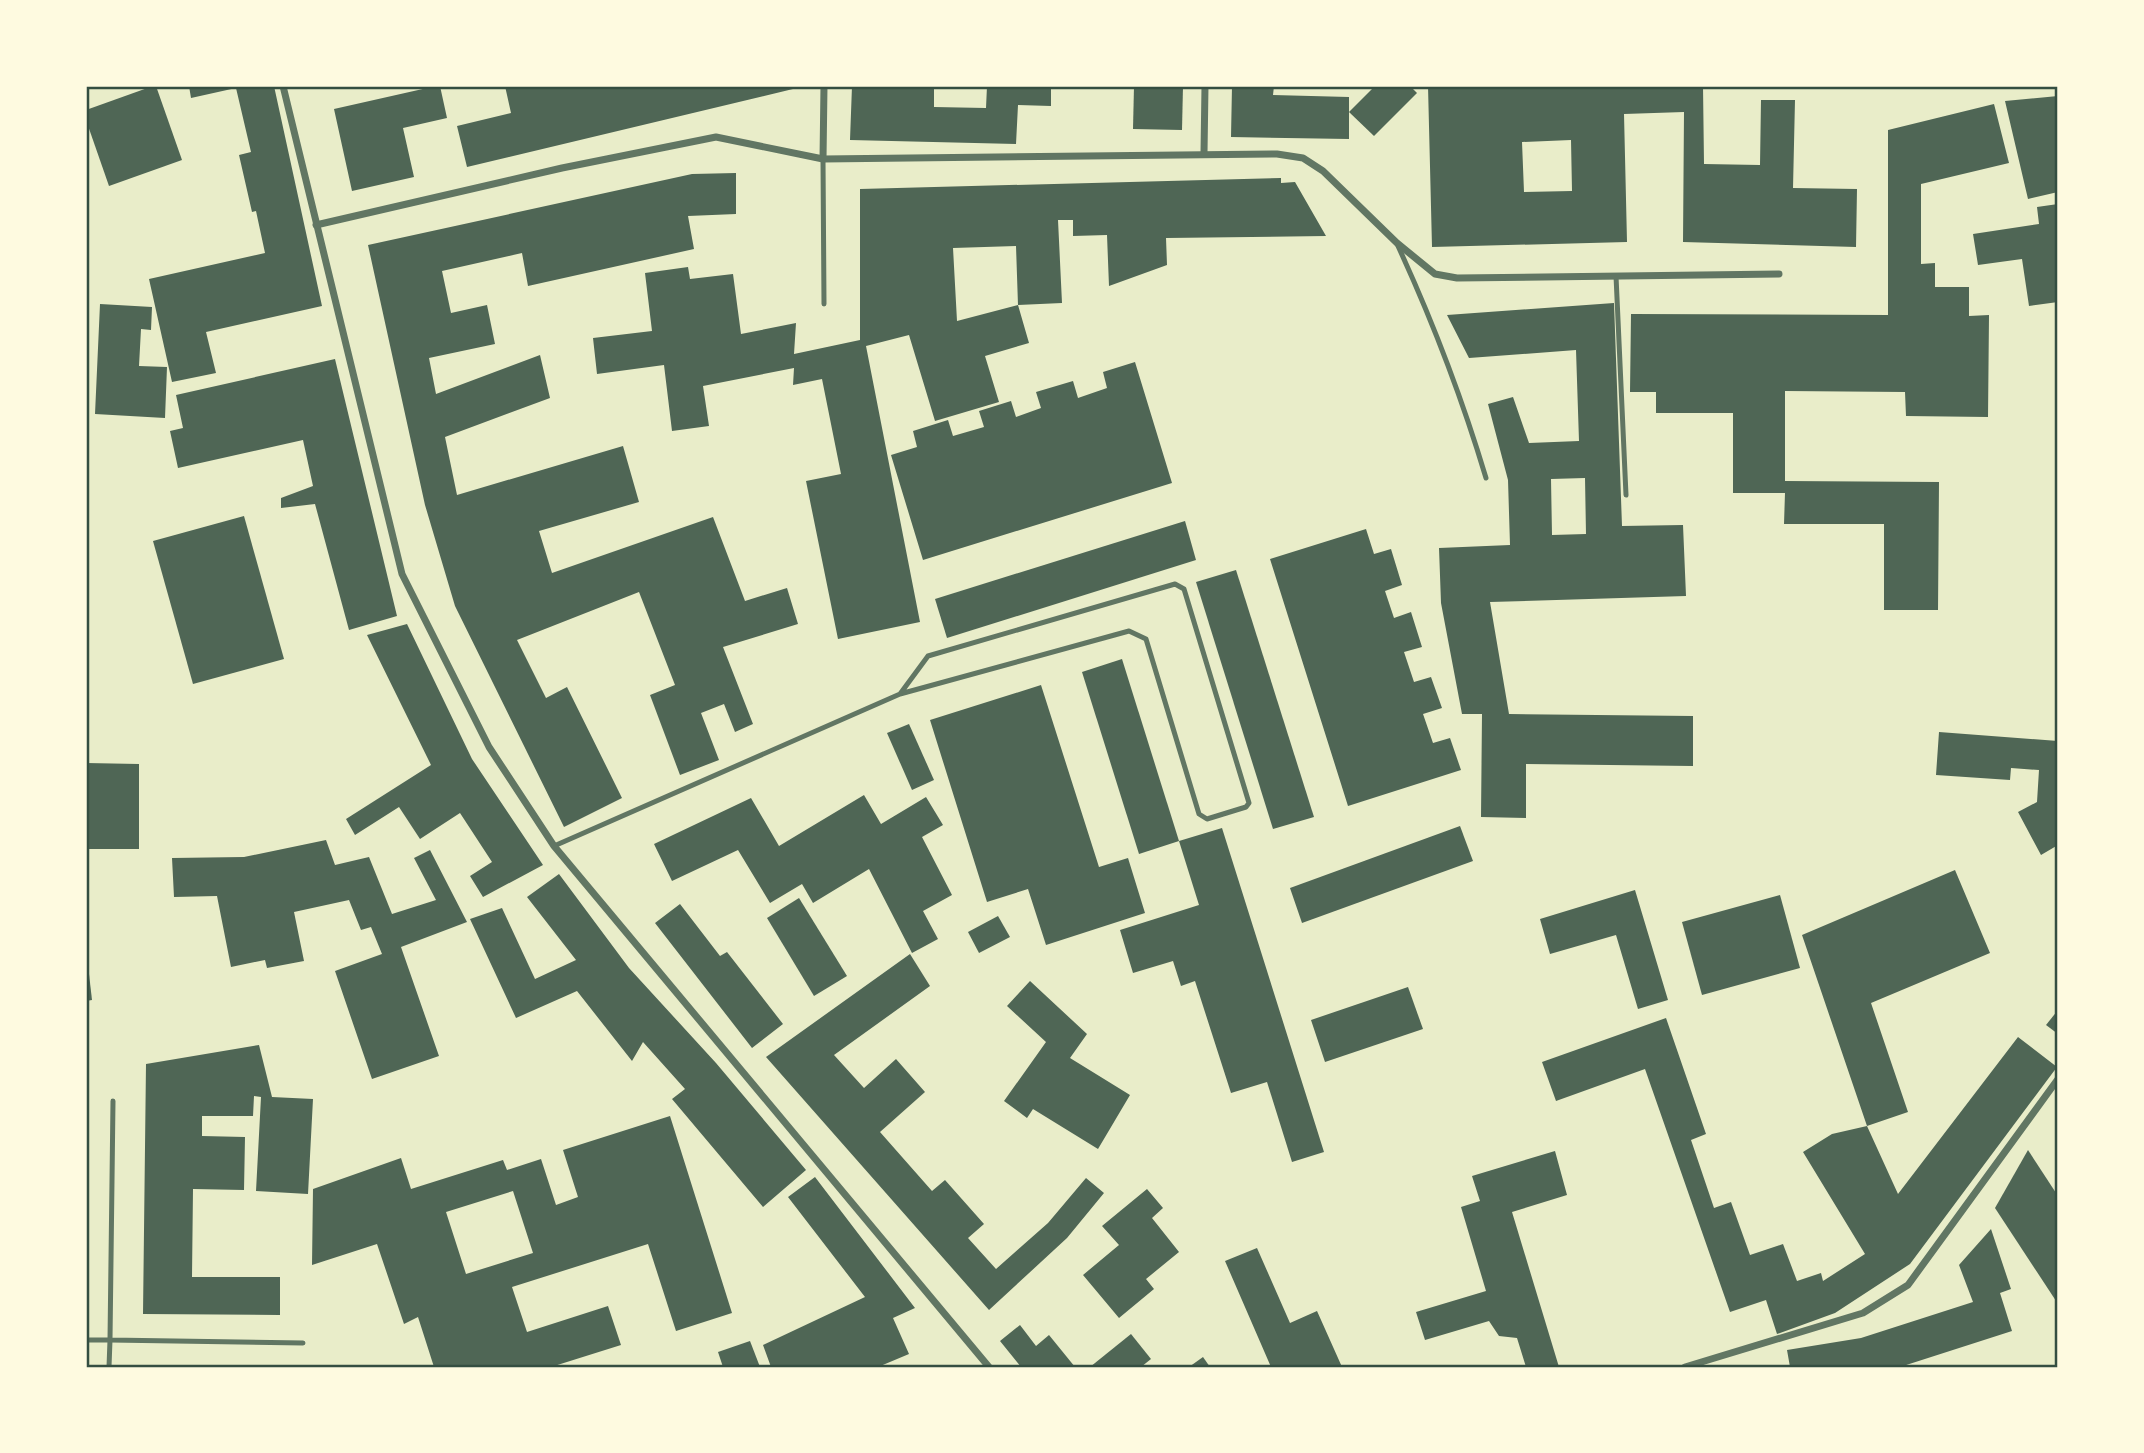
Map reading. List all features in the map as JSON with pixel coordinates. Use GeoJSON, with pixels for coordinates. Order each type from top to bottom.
{"type":"FeatureCollection","features":[{"type":"Feature","properties":{"kind":"street"},"geometry":{"type":"LineString","coordinates":[[283,86],[402,574],[489,747],[554,846],[989,1367]]}},
{"type":"Feature","properties":{"kind":"street"},"geometry":{"type":"LineString","coordinates":[[822,159],[824,86]]}},
{"type":"Feature","properties":{"kind":"street"},"geometry":{"type":"LineString","coordinates":[[1204,153],[1205,86]]}},
{"type":"Feature","properties":{"kind":"street"},"geometry":{"type":"LineString","coordinates":[[316,225],[562,168],[716,137],[822,159],[1277,154],[1303,158],[1323,171],[1397,243],[1435,274],[1457,278],[1779,274]]}},
{"type":"Feature","properties":{"kind":"street"},"geometry":{"type":"LineString","coordinates":[[1685,1367],[1863,1313],[1908,1285],[2058,1079]]}},
{"type":"Feature","properties":{"kind":"lane"},"geometry":{"type":"LineString","coordinates":[[822,159],[824,304]]}},
{"type":"Feature","properties":{"kind":"lane"},"geometry":{"type":"LineString","coordinates":[[1397,243],[1464,403],[1486,478]]}},
{"type":"Feature","properties":{"kind":"lane"},"geometry":{"type":"LineString","coordinates":[[1616,276],[1626,495]]}},
{"type":"Feature","properties":{"kind":"lane"},"geometry":{"type":"LineString","coordinates":[[554,846],[900,694],[1129,631],[1139,633],[1146,639],[1199,814],[1207,819],[1249,803],[1181,585],[1175,584],[928,656],[900,694]]}},
{"type":"Feature","properties":{"kind":"lane"},"geometry":{"type":"LineString","coordinates":[[109,1367],[113,1101]]}},
{"type":"Feature","properties":{"kind":"lane"},"geometry":{"type":"LineString","coordinates":[[86,1340],[303,1343]]}},
{"type":"Feature","properties":{"kind":"building"},"geometry":{"type":"Polygon","coordinates":[[[156,86],[182,160],[109,186],[86,120],[86,110],[156,86]]]}},
{"type":"Feature","properties":{"kind":"building"},"geometry":{"type":"Polygon","coordinates":[[[189,86],[274,86],[322,306],[206,332],[216,373],[172,382],[149,279],[265,253],[239,155],[251,152],[236,88],[191,98],[189,86]]]}},
{"type":"Feature","properties":{"kind":"building"},"geometry":{"type":"Polygon","coordinates":[[[440,86],[447,118],[403,128],[414,177],[352,191],[334,109],[440,86]]]}},
{"type":"Feature","properties":{"kind":"building"},"geometry":{"type":"Polygon","coordinates":[[[505,86],[617,86],[618,89],[631,86],[793,86],[793,89],[467,167],[457,126],[511,113],[505,86]]]}},
{"type":"Feature","properties":{"kind":"building"},"geometry":{"type":"Polygon","coordinates":[[[852,86],[934,86],[934,107],[986,108],[987,86],[1051,86],[1051,106],[1018,105],[1016,144],[850,140],[852,86]]]}},
{"type":"Feature","properties":{"kind":"building"},"geometry":{"type":"Polygon","coordinates":[[[1134,86],[1183,86],[1182,130],[1133,129],[1134,86]]]}},
{"type":"Feature","properties":{"kind":"building"},"geometry":{"type":"Polygon","coordinates":[[[1232,86],[1274,86],[1273,95],[1349,97],[1349,139],[1231,137],[1232,86]]]}},
{"type":"Feature","properties":{"kind":"building"},"geometry":{"type":"Polygon","coordinates":[[[1375,86],[1410,86],[1417,93],[1374,136],[1349,112],[1375,86]]]}},
{"type":"Feature","properties":{"kind":"building"},"geometry":{"type":"Polygon","coordinates":[[[1428,86],[1703,86],[1704,164],[1760,165],[1761,100],[1795,100],[1793,188],[1857,189],[1856,247],[1683,242],[1684,112],[1624,114],[1627,242],[1432,247],[1428,86]],[[1571,140],[1522,142],[1524,192],[1572,191],[1571,140]]]}},
{"type":"Feature","properties":{"kind":"building"},"geometry":{"type":"Polygon","coordinates":[[[2058,96],[2058,133],[2055,133],[2058,147],[2058,192],[2028,199],[2005,101],[2058,96]]]}},
{"type":"Feature","properties":{"kind":"building"},"geometry":{"type":"Polygon","coordinates":[[[1994,104],[2009,163],[1921,184],[1921,264],[1935,263],[1935,287],[1969,287],[1969,316],[1989,315],[1988,417],[1906,416],[1905,392],[1785,391],[1785,481],[1939,482],[1938,610],[1884,610],[1884,524],[1784,524],[1785,493],[1733,493],[1733,413],[1656,413],[1656,392],[1630,392],[1631,314],[1888,315],[1888,130],[1994,104]]]}},
{"type":"Feature","properties":{"kind":"building"},"geometry":{"type":"Polygon","coordinates":[[[736,173],[736,214],[688,216],[694,249],[528,286],[522,253],[442,271],[451,313],[487,305],[495,344],[429,358],[436,394],[540,355],[550,398],[445,437],[457,495],[623,446],[639,502],[539,531],[552,573],[713,517],[745,601],[787,588],[798,624],[723,647],[753,724],[735,732],[724,704],[701,713],[719,760],[680,775],[650,695],[675,685],[639,592],[517,640],[546,698],[567,687],[622,798],[564,827],[455,606],[425,505],[368,245],[692,174],[736,173]]]}},
{"type":"Feature","properties":{"kind":"building"},"geometry":{"type":"Polygon","coordinates":[[[1281,178],[1281,183],[1295,182],[1326,236],[1166,238],[1167,265],[1109,286],[1107,235],[1073,236],[1073,220],[1058,220],[1062,303],[1018,305],[1029,343],[985,356],[999,402],[935,421],[909,335],[866,346],[920,622],[838,639],[806,481],[841,474],[822,379],[793,385],[794,368],[703,386],[709,426],[672,431],[664,365],[597,374],[593,338],[652,331],[645,273],[688,267],[690,279],[733,274],[741,334],[796,323],[794,354],[860,340],[860,189],[1281,178]],[[1016,246],[953,248],[957,321],[1018,305],[1016,246]]]}},
{"type":"Feature","properties":{"kind":"building"},"geometry":{"type":"Polygon","coordinates":[[[2058,204],[2058,302],[2029,306],[2022,259],[1978,265],[1973,234],[2039,224],[2037,207],[2058,204]]]}},
{"type":"Feature","properties":{"kind":"building"},"geometry":{"type":"Polygon","coordinates":[[[1614,303],[1622,526],[1683,525],[1686,596],[1490,602],[1509,714],[1693,716],[1693,766],[1526,764],[1526,818],[1481,817],[1482,714],[1462,714],[1441,603],[1439,548],[1510,545],[1508,480],[1488,404],[1513,397],[1529,443],[1579,441],[1576,350],[1469,358],[1447,315],[1614,303]],[[1585,478],[1551,479],[1552,535],[1586,534],[1585,478]]]}},
{"type":"Feature","properties":{"kind":"building"},"geometry":{"type":"Polygon","coordinates":[[[100,304],[152,307],[151,330],[141,329],[139,366],[167,367],[165,418],[95,414],[100,304]]]}},
{"type":"Feature","properties":{"kind":"building"},"geometry":{"type":"Polygon","coordinates":[[[335,359],[397,616],[349,630],[315,504],[281,508],[281,498],[313,486],[303,440],[178,468],[170,431],[183,428],[176,395],[335,359]]]}},
{"type":"Feature","properties":{"kind":"building"},"geometry":{"type":"Polygon","coordinates":[[[1135,362],[1172,483],[923,560],[891,455],[917,447],[913,431],[948,420],[953,436],[984,427],[979,411],[1011,401],[1016,417],[1041,408],[1036,392],[1073,381],[1078,398],[1107,388],[1103,372],[1135,362]]]}},
{"type":"Feature","properties":{"kind":"building"},"geometry":{"type":"Polygon","coordinates":[[[244,516],[284,659],[193,684],[153,541],[244,516]]]}},
{"type":"Feature","properties":{"kind":"building"},"geometry":{"type":"Polygon","coordinates":[[[1185,521],[1196,560],[947,638],[935,599],[1185,521]]]}},
{"type":"Feature","properties":{"kind":"building"},"geometry":{"type":"Polygon","coordinates":[[[1366,529],[1374,554],[1391,549],[1402,585],[1385,591],[1394,618],[1411,612],[1422,647],[1404,652],[1414,682],[1431,677],[1442,708],[1423,714],[1433,743],[1450,738],[1461,770],[1348,806],[1270,559],[1366,529]]]}},
{"type":"Feature","properties":{"kind":"building"},"geometry":{"type":"Polygon","coordinates":[[[1236,570],[1314,817],[1273,829],[1196,582],[1236,570]]]}},
{"type":"Feature","properties":{"kind":"building"},"geometry":{"type":"Polygon","coordinates":[[[407,624],[472,759],[543,865],[483,897],[470,876],[492,862],[460,813],[420,839],[399,807],[355,835],[346,819],[431,765],[367,635],[407,624]]]}},
{"type":"Feature","properties":{"kind":"building"},"geometry":{"type":"Polygon","coordinates":[[[1122,659],[1179,841],[1139,854],[1082,672],[1122,659]]]}},
{"type":"Feature","properties":{"kind":"building"},"geometry":{"type":"Polygon","coordinates":[[[1041,685],[1099,867],[1128,858],[1145,913],[1046,945],[1028,889],[987,902],[930,720],[1041,685]]]}},
{"type":"Feature","properties":{"kind":"building"},"geometry":{"type":"Polygon","coordinates":[[[909,724],[934,780],[912,790],[887,733],[909,724]]]}},
{"type":"Feature","properties":{"kind":"building"},"geometry":{"type":"Polygon","coordinates":[[[1939,732],[2058,741],[2058,845],[2041,855],[2018,812],[2037,802],[2039,770],[2011,768],[2010,780],[1936,775],[1939,732]]]}},
{"type":"Feature","properties":{"kind":"building"},"geometry":{"type":"Polygon","coordinates":[[[86,763],[139,764],[139,849],[86,849],[86,763]]]}},
{"type":"Feature","properties":{"kind":"building"},"geometry":{"type":"Polygon","coordinates":[[[864,795],[881,824],[926,797],[943,825],[922,837],[952,895],[923,911],[938,939],[912,953],[869,869],[813,903],[802,884],[770,903],[738,850],[672,881],[654,844],[751,798],[779,846],[864,795]]]}},
{"type":"Feature","properties":{"kind":"building"},"geometry":{"type":"Polygon","coordinates":[[[1460,826],[1473,861],[1302,923],[1290,888],[1460,826]]]}},
{"type":"Feature","properties":{"kind":"building"},"geometry":{"type":"Polygon","coordinates":[[[1222,828],[1324,1152],[1292,1162],[1267,1082],[1231,1093],[1195,981],[1181,986],[1173,961],[1133,973],[1120,930],[1199,905],[1179,841],[1222,828]]]}},
{"type":"Feature","properties":{"kind":"building"},"geometry":{"type":"Polygon","coordinates":[[[326,840],[335,865],[369,857],[392,914],[436,900],[414,858],[430,850],[467,922],[401,947],[439,1056],[372,1079],[335,971],[382,954],[371,927],[361,930],[349,900],[294,912],[304,961],[267,968],[265,960],[231,967],[217,896],[174,897],[172,858],[244,857],[326,840]]]}},
{"type":"Feature","properties":{"kind":"building"},"geometry":{"type":"Polygon","coordinates":[[[1955,870],[1990,953],[1871,1003],[1908,1112],[1867,1126],[1802,935],[1955,870]]]}},
{"type":"Feature","properties":{"kind":"building"},"geometry":{"type":"Polygon","coordinates":[[[559,874],[629,968],[716,1063],[806,1170],[763,1207],[672,1099],[685,1089],[643,1042],[632,1061],[577,991],[516,1018],[470,919],[502,908],[535,979],[576,960],[527,897],[559,874]]]}},
{"type":"Feature","properties":{"kind":"building"},"geometry":{"type":"Polygon","coordinates":[[[1635,890],[1668,1000],[1638,1009],[1616,935],[1550,954],[1540,919],[1635,890]]]}},
{"type":"Feature","properties":{"kind":"building"},"geometry":{"type":"Polygon","coordinates":[[[1780,895],[1800,968],[1702,995],[1682,922],[1780,895]]]}},
{"type":"Feature","properties":{"kind":"building"},"geometry":{"type":"Polygon","coordinates":[[[799,898],[847,976],[814,996],[767,918],[799,898]]]}},
{"type":"Feature","properties":{"kind":"building"},"geometry":{"type":"Polygon","coordinates":[[[680,904],[720,956],[727,952],[783,1024],[752,1048],[655,923],[680,904]]]}},
{"type":"Feature","properties":{"kind":"building"},"geometry":{"type":"Polygon","coordinates":[[[998,916],[1010,937],[979,953],[968,932],[998,916]]]}},
{"type":"Feature","properties":{"kind":"building"},"geometry":{"type":"Polygon","coordinates":[[[86,948],[92,1000],[86,1001],[86,948]]]}},
{"type":"Feature","properties":{"kind":"building"},"geometry":{"type":"Polygon","coordinates":[[[910,954],[930,986],[834,1055],[864,1088],[896,1059],[925,1092],[880,1132],[932,1191],[945,1180],[984,1224],[968,1238],[996,1269],[1048,1223],[1086,1178],[1104,1193],[1067,1238],[989,1310],[766,1057],[910,954]]]}},
{"type":"Feature","properties":{"kind":"building"},"geometry":{"type":"Polygon","coordinates":[[[1030,981],[1087,1034],[1070,1058],[1130,1095],[1098,1149],[1033,1109],[1027,1118],[1004,1101],[1046,1042],[1007,1006],[1030,981]]]}},
{"type":"Feature","properties":{"kind":"building"},"geometry":{"type":"Polygon","coordinates":[[[1408,987],[1423,1029],[1325,1062],[1311,1020],[1408,987]]]}},
{"type":"Feature","properties":{"kind":"building"},"geometry":{"type":"Polygon","coordinates":[[[2058,1010],[2058,1034],[2046,1025],[2058,1010]]]}},
{"type":"Feature","properties":{"kind":"building"},"geometry":{"type":"Polygon","coordinates":[[[1666,1018],[1706,1134],[1691,1140],[1714,1208],[1731,1202],[1750,1255],[1783,1244],[1797,1281],[1821,1273],[1823,1281],[1865,1254],[1803,1152],[1832,1134],[1867,1126],[1898,1194],[2018,1037],[2057,1067],[1910,1264],[1835,1313],[1777,1334],[1766,1300],[1730,1312],[1645,1069],[1556,1101],[1542,1062],[1666,1018]]]}},
{"type":"Feature","properties":{"kind":"building"},"geometry":{"type":"Polygon","coordinates":[[[259,1045],[272,1097],[313,1099],[308,1194],[256,1191],[261,1097],[254,1096],[253,1116],[202,1116],[202,1136],[245,1137],[244,1190],[193,1189],[192,1277],[280,1277],[280,1315],[143,1314],[146,1064],[259,1045]]]}},
{"type":"Feature","properties":{"kind":"building"},"geometry":{"type":"Polygon","coordinates":[[[670,1116],[732,1313],[676,1331],[648,1244],[512,1287],[527,1332],[608,1306],[621,1345],[551,1367],[434,1367],[418,1317],[404,1324],[377,1244],[312,1265],[313,1189],[401,1158],[411,1189],[503,1160],[507,1170],[541,1159],[556,1205],[578,1197],[563,1150],[670,1116]],[[513,1191],[446,1212],[466,1274],[533,1253],[513,1191]]]}},
{"type":"Feature","properties":{"kind":"building"},"geometry":{"type":"Polygon","coordinates":[[[2028,1150],[2058,1196],[2058,1304],[1995,1208],[2028,1150]]]}},
{"type":"Feature","properties":{"kind":"building"},"geometry":{"type":"Polygon","coordinates":[[[1555,1151],[1567,1195],[1512,1212],[1559,1367],[1526,1367],[1517,1338],[1499,1336],[1489,1321],[1425,1340],[1416,1312],[1486,1291],[1461,1207],[1480,1201],[1472,1176],[1555,1151]]]}},
{"type":"Feature","properties":{"kind":"building"},"geometry":{"type":"Polygon","coordinates":[[[815,1177],[915,1308],[893,1318],[909,1354],[878,1367],[771,1367],[763,1345],[865,1297],[788,1197],[815,1177]]]}},
{"type":"Feature","properties":{"kind":"building"},"geometry":{"type":"Polygon","coordinates":[[[1147,1189],[1163,1208],[1152,1218],[1179,1252],[1146,1279],[1154,1289],[1119,1318],[1083,1275],[1119,1245],[1102,1226],[1147,1189]]]}},
{"type":"Feature","properties":{"kind":"building"},"geometry":{"type":"Polygon","coordinates":[[[1991,1229],[2011,1289],[2000,1293],[2012,1331],[1900,1367],[1790,1367],[1787,1350],[1861,1338],[1973,1302],[1959,1265],[1991,1229]]]}},
{"type":"Feature","properties":{"kind":"building"},"geometry":{"type":"Polygon","coordinates":[[[1257,1248],[1290,1323],[1317,1311],[1342,1367],[1271,1367],[1225,1261],[1257,1248]]]}},
{"type":"Feature","properties":{"kind":"building"},"geometry":{"type":"Polygon","coordinates":[[[1020,1325],[1036,1346],[1049,1335],[1075,1367],[1021,1367],[1000,1341],[1020,1325]]]}},
{"type":"Feature","properties":{"kind":"building"},"geometry":{"type":"Polygon","coordinates":[[[1131,1334],[1151,1359],[1141,1367],[1090,1367],[1131,1334]]]}},
{"type":"Feature","properties":{"kind":"building"},"geometry":{"type":"Polygon","coordinates":[[[750,1341],[760,1367],[723,1367],[718,1352],[750,1341]]]}},
{"type":"Feature","properties":{"kind":"building"},"geometry":{"type":"Polygon","coordinates":[[[1203,1357],[1210,1367],[1189,1367],[1203,1357]]]}}]}
